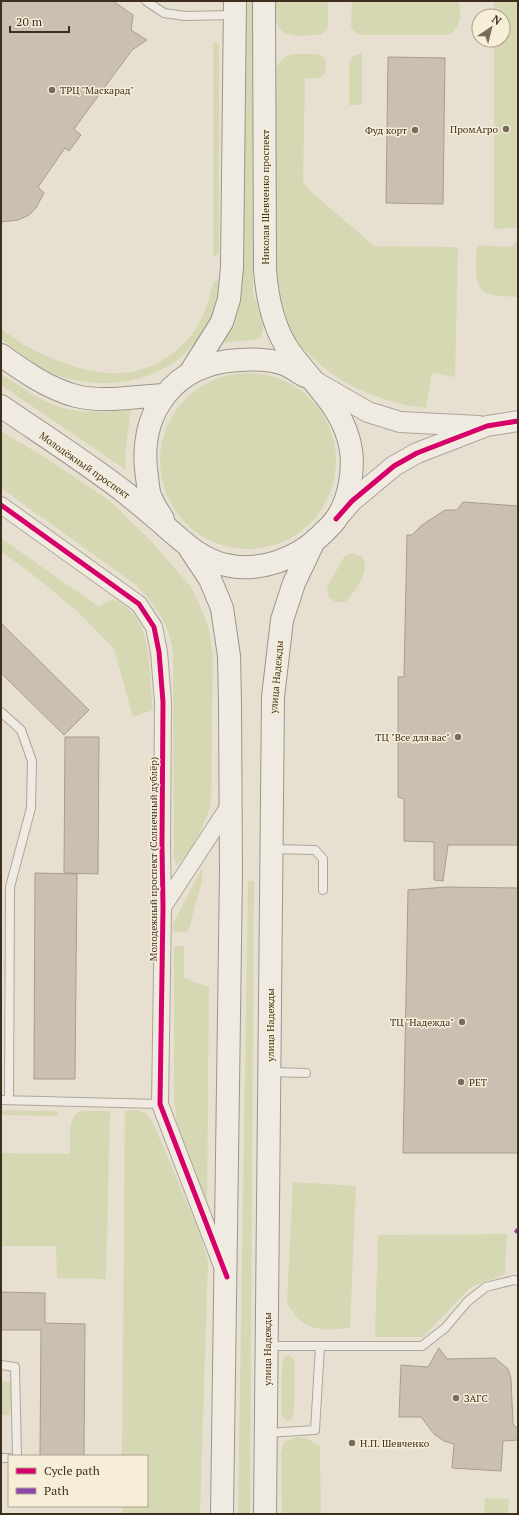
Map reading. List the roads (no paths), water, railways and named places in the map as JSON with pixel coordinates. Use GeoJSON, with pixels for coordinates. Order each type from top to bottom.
{"type":"FeatureCollection","features":[{"type":"Feature","properties":{"kind":"main road","name":"Николая Шевченко проспект"},"geometry":{"type":"LineString","coordinates":[[264,1],[265,269],[267,295],[275,323],[290,351],[313,381]]}},
{"type":"Feature","properties":{"kind":"main road"},"geometry":{"type":"LineString","coordinates":[[190,373],[222,322],[230,298],[232,267],[235,8]]}},
{"type":"Feature","properties":{"kind":"main road"},"geometry":{"type":"LineString","coordinates":[[1,355],[53,387],[76,396],[99,398],[165,395]]}},
{"type":"Feature","properties":{"kind":"main road","name":"Молодёжный проспект"},"geometry":{"type":"LineString","coordinates":[[1,406],[126,493],[167,527],[190,549],[225,565],[256,568],[288,558],[313,543],[336,519],[350,482],[351,450],[344,425],[331,402],[313,381],[284,364],[255,359],[222,360],[190,373],[165,395],[153,413],[147,431],[145,461],[151,498],[167,527]]}},
{"type":"Feature","properties":{"kind":"main road","name":"улица Надежды"},"geometry":{"type":"LineString","coordinates":[[265,1514],[268,1346],[273,697],[282,620],[294,583],[313,543]]}},
{"type":"Feature","properties":{"kind":"main road"},"geometry":{"type":"LineString","coordinates":[[190,549],[210,579],[222,608],[229,656],[231,803],[227,1277],[222,1514]]}},
{"type":"Feature","properties":{"kind":"street","name":"Молодёжный проспект"},"geometry":{"type":"LineString","coordinates":[[313,381],[368,412],[400,422],[486,426],[518,421]]}},
{"type":"Feature","properties":{"kind":"street","name":"Молодёжный проспект"},"geometry":{"type":"LineString","coordinates":[[336,519],[352,501],[394,466],[417,453],[486,426]]}},
{"type":"Feature","properties":{"kind":"street","name":"Молодежный проспект (Солнечный дублёр)"},"geometry":{"type":"LineString","coordinates":[[1,505],[139,604],[154,627],[159,652],[163,702],[162,846],[164,907],[160,1104],[227,1277]]}},
{"type":"Feature","properties":{"kind":"street"},"geometry":{"type":"LineString","coordinates":[[164,907],[231,803]]}},
{"type":"Feature","properties":{"kind":"lane"},"geometry":{"type":"LineString","coordinates":[[146,1],[164,13],[185,16],[235,8]]}},
{"type":"Feature","properties":{"kind":"lane"},"geometry":{"type":"LineString","coordinates":[[1,712],[21,730],[32,760],[31,808],[10,886],[5,1100],[160,1104]]}},
{"type":"Feature","properties":{"kind":"lane"},"geometry":{"type":"LineString","coordinates":[[271,849],[315,850],[323,859],[323,890]]}},
{"type":"Feature","properties":{"kind":"lane"},"geometry":{"type":"LineString","coordinates":[[269,1072],[306,1073]]}},
{"type":"Feature","properties":{"kind":"lane"},"geometry":{"type":"LineString","coordinates":[[268,1346],[422,1346],[446,1328],[468,1300],[486,1287],[514,1280],[518,1281]]}},
{"type":"Feature","properties":{"kind":"lane"},"geometry":{"type":"LineString","coordinates":[[267,1434],[315,1430],[320,1347]]}},
{"type":"Feature","properties":{"kind":"lane"},"geometry":{"type":"LineString","coordinates":[[1,1364],[16,1368],[17,1455]]}},
{"type":"Feature","properties":{"kind":"place","name":"ТРЦ \"Маскарад\""},"geometry":{"type":"Point","coordinates":[52,90]}},
{"type":"Feature","properties":{"kind":"place","name":"ПромАгро"},"geometry":{"type":"Point","coordinates":[506,129]}},
{"type":"Feature","properties":{"kind":"place","name":"Фуд корт"},"geometry":{"type":"Point","coordinates":[415,130]}},
{"type":"Feature","properties":{"kind":"place","name":"ТЦ \"Все для вас\""},"geometry":{"type":"Point","coordinates":[458,737]}},
{"type":"Feature","properties":{"kind":"place","name":"ТЦ \"Надежда\""},"geometry":{"type":"Point","coordinates":[462,1022]}},
{"type":"Feature","properties":{"kind":"place","name":"РЕТ"},"geometry":{"type":"Point","coordinates":[461,1082]}},
{"type":"Feature","properties":{"kind":"place","name":"ЗАГС"},"geometry":{"type":"Point","coordinates":[456,1398]}},
{"type":"Feature","properties":{"kind":"place","name":"Н.П. Шевченко"},"geometry":{"type":"Point","coordinates":[352,1443]}}]}
